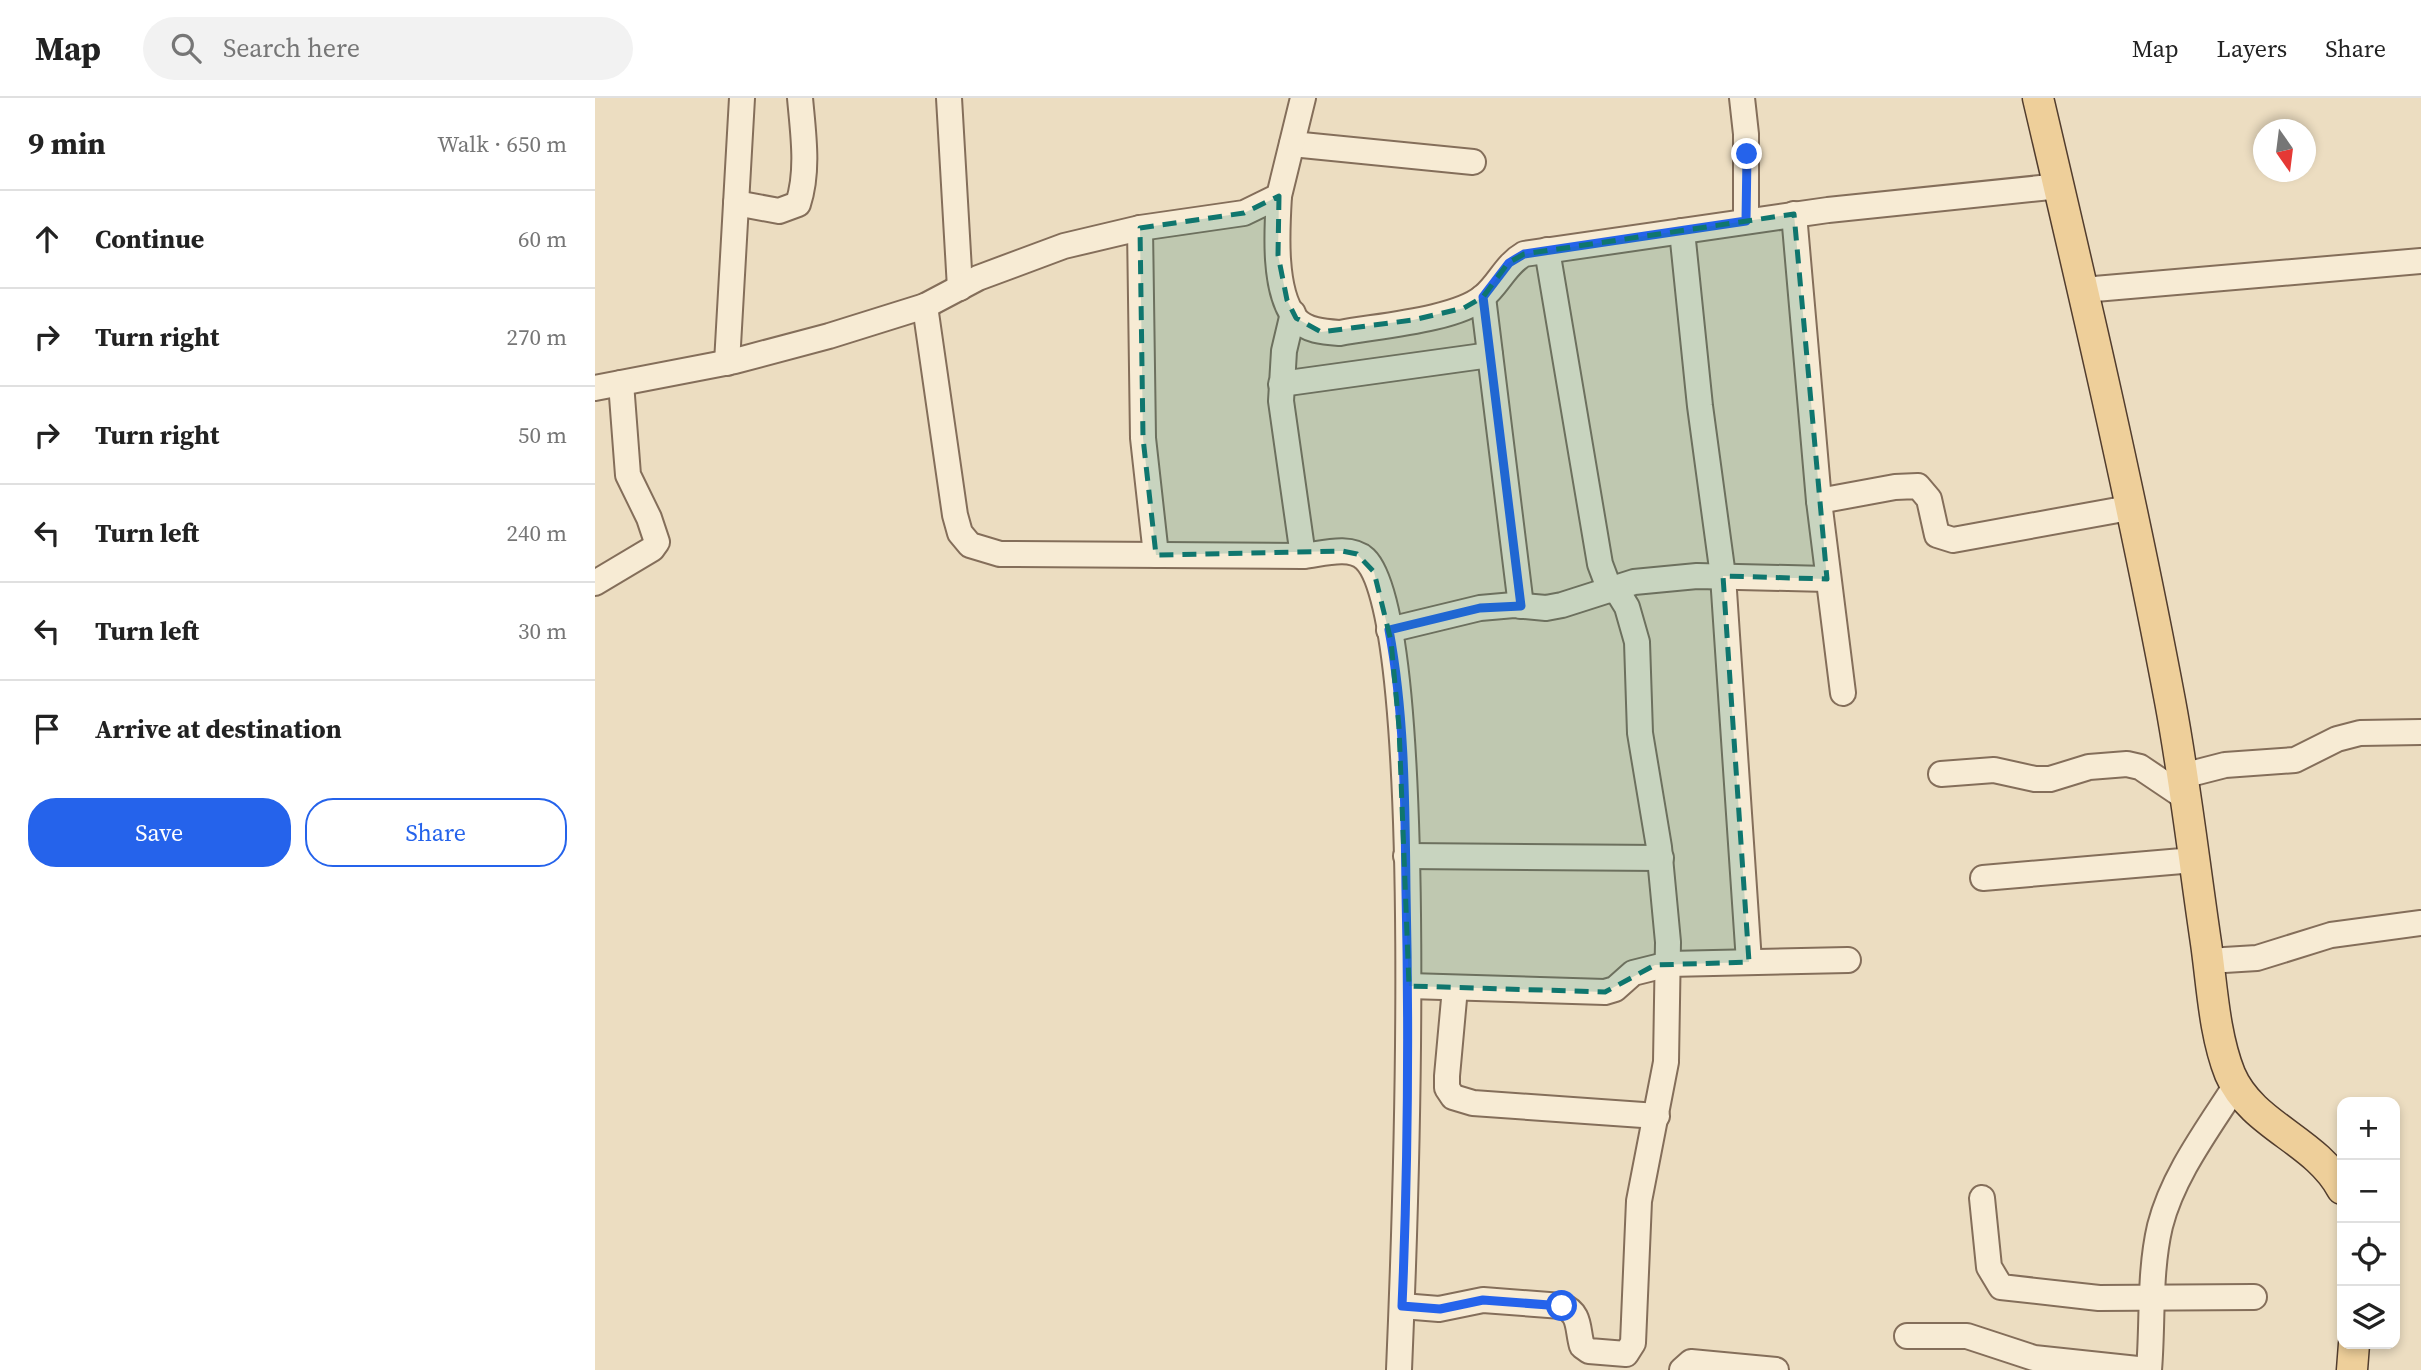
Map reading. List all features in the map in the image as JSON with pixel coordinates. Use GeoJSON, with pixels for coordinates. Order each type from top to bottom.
{"type":"FeatureCollection","features":[{"type":"Feature","properties":{"kind":"main road"},"geometry":{"type":"LineString","coordinates":[[2036,98],[2060,186],[2170,701],[2221,1038],[2235,1085],[2258,1113],[2320,1160],[2337,1182]]}},
{"type":"Feature","properties":{"kind":"main road"},"geometry":{"type":"LineString","coordinates":[[2352,1370],[2354,1349]]}},
{"type":"Feature","properties":{"kind":"street"},"geometry":{"type":"LineString","coordinates":[[727,363],[742,98]]}},
{"type":"Feature","properties":{"kind":"street"},"geometry":{"type":"LineString","coordinates":[[736,202],[779,211],[798,204],[804,136],[800,98]]}},
{"type":"Feature","properties":{"kind":"street"},"geometry":{"type":"LineString","coordinates":[[949,98],[960,288]]}},
{"type":"Feature","properties":{"kind":"street"},"geometry":{"type":"LineString","coordinates":[[1303,98],[1279,196],[1278,255],[1287,300],[1293,313],[1307,327],[1321,332],[1340,333],[1464,308],[1483,297],[1509,263],[1524,254],[1794,214],[2060,186]]}},
{"type":"Feature","properties":{"kind":"street"},"geometry":{"type":"LineString","coordinates":[[1742,98],[1747,154],[1746,221]]}},
{"type":"Feature","properties":{"kind":"street"},"geometry":{"type":"LineString","coordinates":[[1292,144],[1473,162]]}},
{"type":"Feature","properties":{"kind":"street"},"geometry":{"type":"LineString","coordinates":[[595,388],[727,363],[829,336],[925,306],[1011,263],[1064,246],[1140,228],[1244,213],[1279,196]]}},
{"type":"Feature","properties":{"kind":"street"},"geometry":{"type":"LineString","coordinates":[[1794,214],[1818,501],[1843,693]]}},
{"type":"Feature","properties":{"kind":"street"},"geometry":{"type":"LineString","coordinates":[[1140,228],[1143,438],[1156,555]]}},
{"type":"Feature","properties":{"kind":"street"},"geometry":{"type":"LineString","coordinates":[[1682,230],[1700,406],[1723,576],[1749,962]]}},
{"type":"Feature","properties":{"kind":"street"},"geometry":{"type":"LineString","coordinates":[[1402,1306],[1440,1309],[1483,1300],[1562,1306],[1576,1316],[1581,1358],[1607,1353],[1626,1354],[1632,1349],[1639,1201],[1666,1062],[1669,964],[1661,858],[1640,733],[1637,642],[1627,607],[1619,594],[1609,588],[1599,564],[1547,250]]}},
{"type":"Feature","properties":{"kind":"street"},"geometry":{"type":"LineString","coordinates":[[2083,290],[2421,261]]}},
{"type":"Feature","properties":{"kind":"street"},"geometry":{"type":"LineString","coordinates":[[1483,297],[1521,606]]}},
{"type":"Feature","properties":{"kind":"street"},"geometry":{"type":"LineString","coordinates":[[925,306],[951,496],[960,533],[970,545],[1000,554],[1303,555],[1342,551],[1357,554],[1366,560],[1374,572],[1389,630],[1399,727],[1406,856],[1408,1143],[1399,1370]]}},
{"type":"Feature","properties":{"kind":"street"},"geometry":{"type":"LineString","coordinates":[[1293,313],[1284,351],[1281,383],[1303,555]]}},
{"type":"Feature","properties":{"kind":"street"},"geometry":{"type":"LineString","coordinates":[[1281,383],[1490,355]]}},
{"type":"Feature","properties":{"kind":"street"},"geometry":{"type":"LineString","coordinates":[[595,583],[652,549],[657,542],[652,525],[628,475],[621,383]]}},
{"type":"Feature","properties":{"kind":"street"},"geometry":{"type":"LineString","coordinates":[[1818,501],[1895,487],[1918,486],[1929,499],[1937,535],[1953,540],[2129,508]]}},
{"type":"Feature","properties":{"kind":"street"},"geometry":{"type":"LineString","coordinates":[[1389,630],[1480,608],[1546,608],[1609,588],[1676,577],[1827,579]]}},
{"type":"Feature","properties":{"kind":"street"},"geometry":{"type":"LineString","coordinates":[[1941,774],[1994,770],[2035,779],[2050,779],[2089,767],[2127,764],[2184,787],[2225,765],[2295,760],[2337,739],[2360,733],[2421,732]]}},
{"type":"Feature","properties":{"kind":"street"},"geometry":{"type":"LineString","coordinates":[[1406,856],[1661,858]]}},
{"type":"Feature","properties":{"kind":"street"},"geometry":{"type":"LineString","coordinates":[[1983,878],[2194,860]]}},
{"type":"Feature","properties":{"kind":"street"},"geometry":{"type":"LineString","coordinates":[[2208,961],[2257,958],[2331,935],[2421,923]]}},
{"type":"Feature","properties":{"kind":"street"},"geometry":{"type":"LineString","coordinates":[[1409,986],[1605,992],[1615,989],[1633,972],[1669,964],[1849,960]]}},
{"type":"Feature","properties":{"kind":"street"},"geometry":{"type":"LineString","coordinates":[[1455,988],[1447,1076],[1447,1088],[1453,1097],[1473,1103],[1657,1116]]}},
{"type":"Feature","properties":{"kind":"street"},"geometry":{"type":"LineString","coordinates":[[1907,1336],[1967,1336],[2034,1358],[2148,1370],[2157,1243],[2168,1205],[2184,1168],[2235,1085]]}},
{"type":"Feature","properties":{"kind":"street"},"geometry":{"type":"LineString","coordinates":[[1982,1198],[1989,1267],[2001,1287],[2071,1296],[2254,1297]]}},
{"type":"Feature","properties":{"kind":"street"},"geometry":{"type":"LineString","coordinates":[[1682,1370],[1691,1362],[1776,1370]]}},
{"type":"Feature","properties":{"kind":"highlighted area"},"geometry":{"type":"Polygon","coordinates":[[[1279,196],[1278,255],[1287,300],[1296,318],[1321,332],[1413,320],[1464,308],[1483,297],[1508,263],[1524,254],[1794,214],[1827,579],[1723,576],[1749,962],[1655,965],[1605,992],[1409,986],[1399,727],[1391,641],[1374,572],[1357,554],[1342,551],[1156,555],[1143,438],[1140,228],[1244,213],[1279,196]]]}},
{"type":"Feature","properties":{"kind":"route"},"geometry":{"type":"LineString","coordinates":[[1562,1306],[1483,1300],[1440,1309],[1402,1306],[1408,1143],[1409,986],[1402,767],[1389,630],[1480,608],[1521,606],[1483,297],[1509,263],[1524,254],[1746,221],[1747,154]]}}]}
